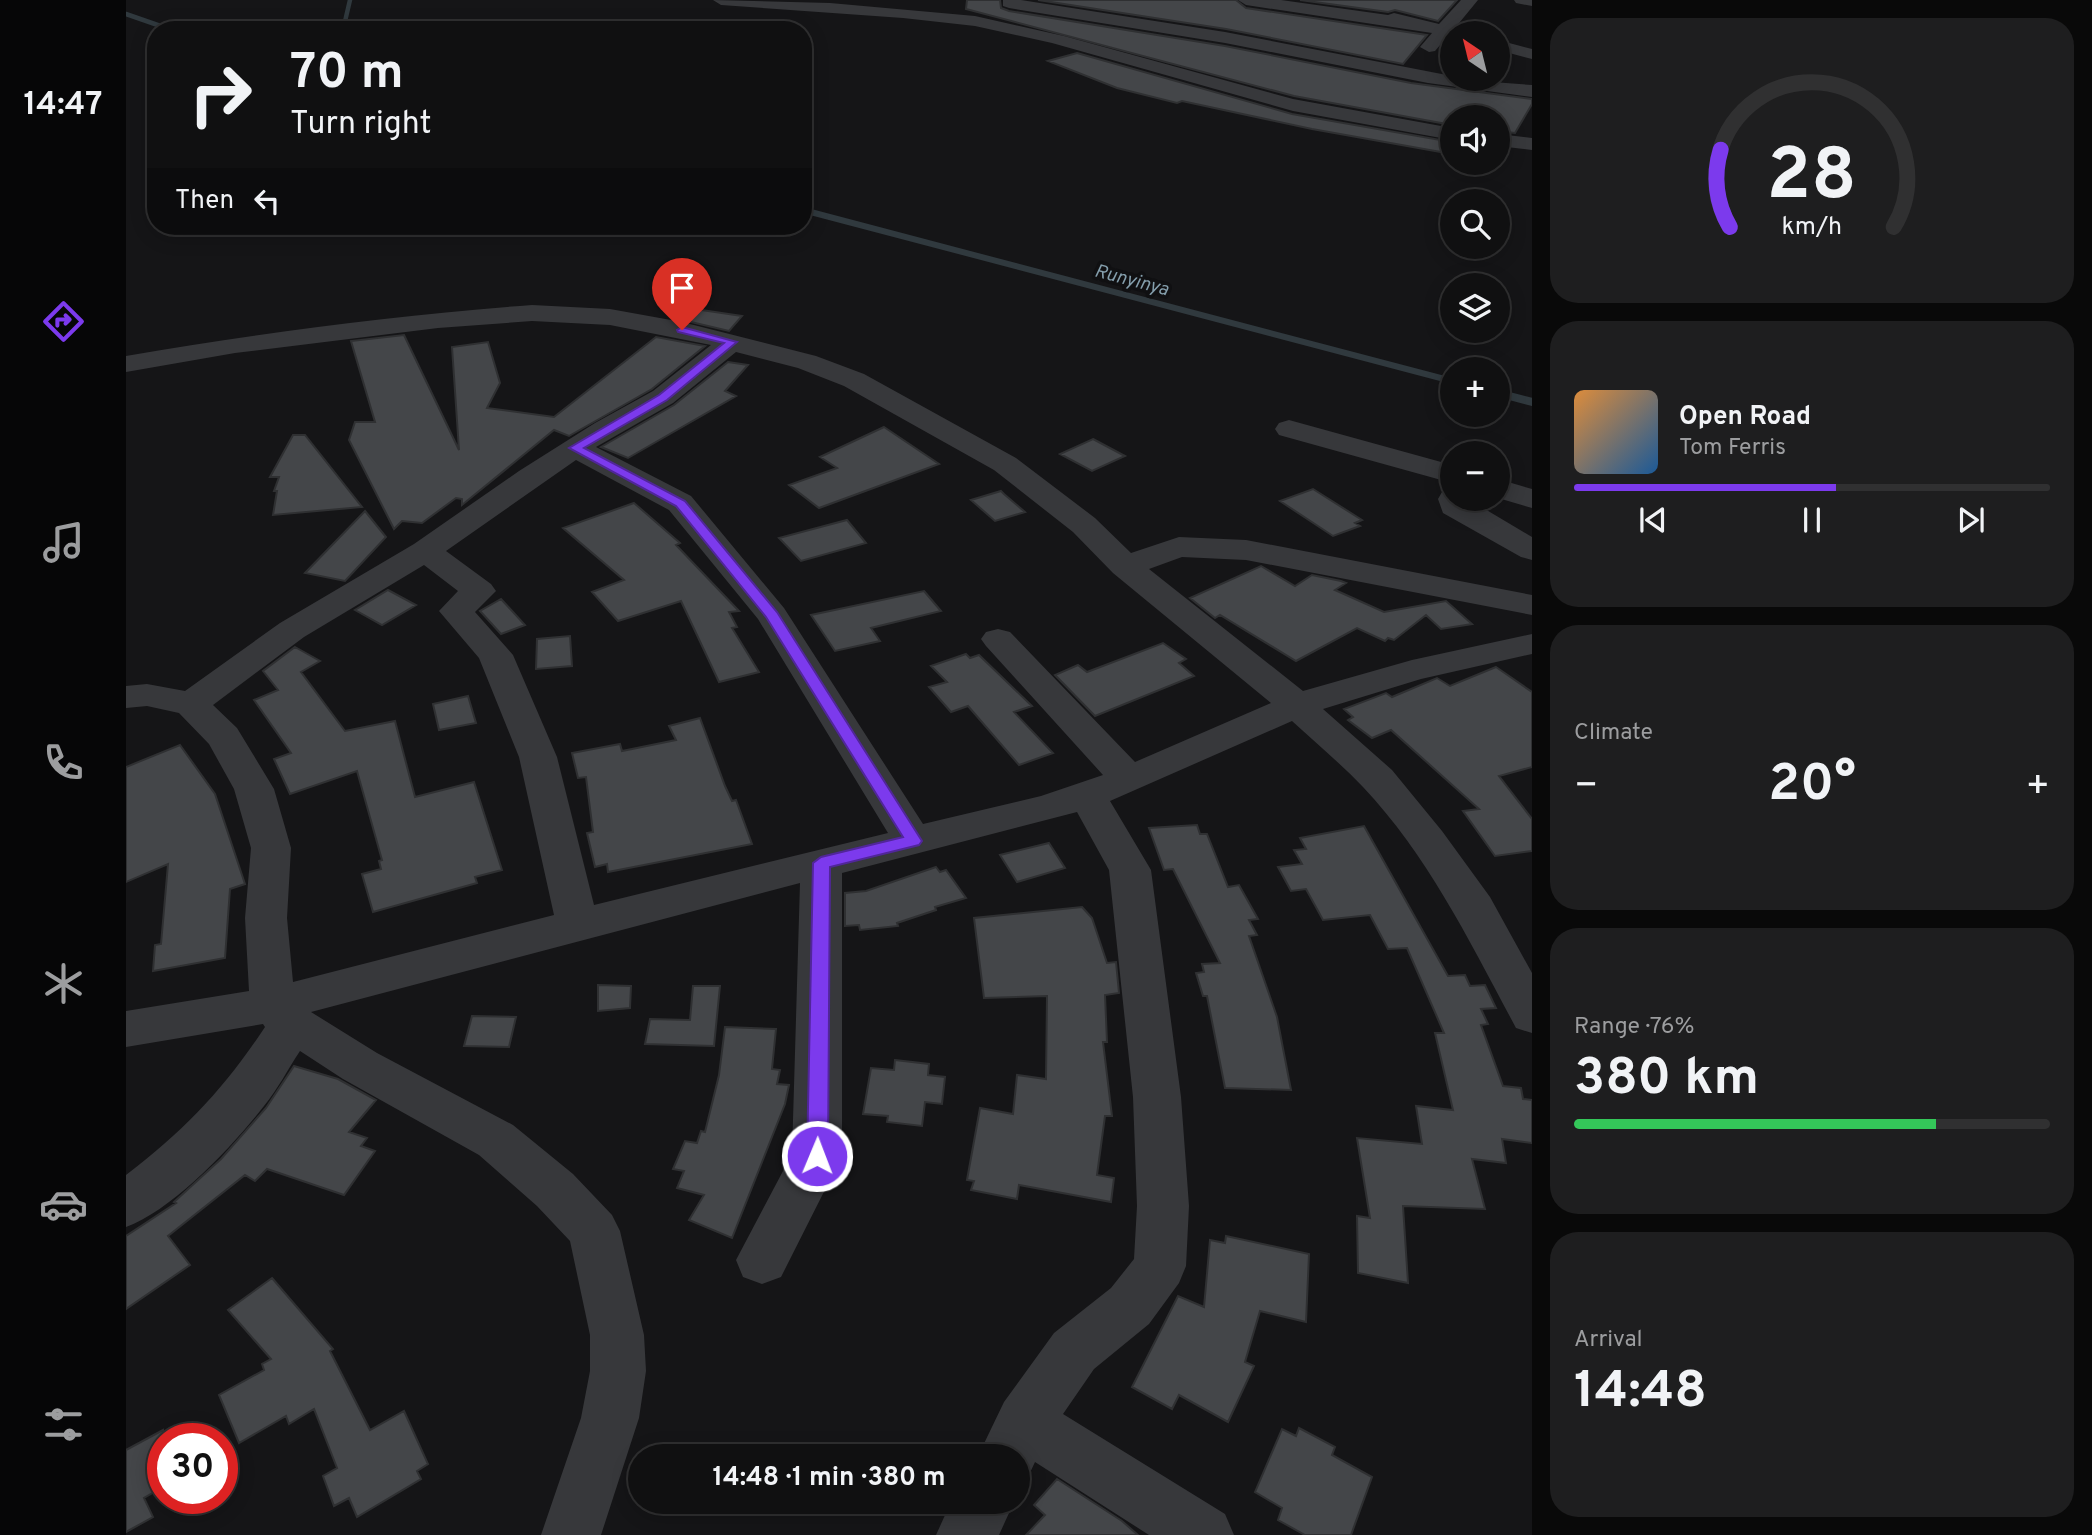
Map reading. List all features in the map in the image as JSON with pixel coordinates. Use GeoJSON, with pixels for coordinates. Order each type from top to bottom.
{"type":"FeatureCollection","features":[{"type":"Feature","properties":{"kind":"street"},"geometry":{"type":"LineString","coordinates":[[721,0],[884,13],[1007,27],[1135,60],[1203,82],[1379,122],[1440,132]]}},
{"type":"Feature","properties":{"kind":"street"},"geometry":{"type":"LineString","coordinates":[[1246,0],[1418,24]]}},
{"type":"Feature","properties":{"kind":"street"},"geometry":{"type":"LineString","coordinates":[[1326,0],[1440,30]]}},
{"type":"Feature","properties":{"kind":"street"},"geometry":{"type":"LineString","coordinates":[[1456,21],[1470,0]]}},
{"type":"Feature","properties":{"kind":"street"},"geometry":{"type":"LineString","coordinates":[[1522,0],[1532,1]]}},
{"type":"Feature","properties":{"kind":"street"},"geometry":{"type":"LineString","coordinates":[[996,1],[1254,43],[1486,88],[1532,90]]}},
{"type":"Feature","properties":{"kind":"street"},"geometry":{"type":"LineString","coordinates":[[1404,74],[1440,40]]}},
{"type":"Feature","properties":{"kind":"street"},"geometry":{"type":"LineString","coordinates":[[1510,48],[1532,54]]}},
{"type":"Feature","properties":{"kind":"street"},"geometry":{"type":"LineString","coordinates":[[1510,141],[1532,144]]}},
{"type":"Feature","properties":{"kind":"street"},"geometry":{"type":"LineString","coordinates":[[126,364],[236,345],[438,320],[532,313],[610,317],[732,342],[807,362],[854,380],[1005,464],[1084,525],[1125,566],[1297,705],[1378,779],[1428,841],[1520,972],[1532,1015]]}},
{"type":"Feature","properties":{"kind":"street"},"geometry":{"type":"LineString","coordinates":[[191,704],[292,630],[425,551],[575,448],[663,397],[732,342]]}},
{"type":"Feature","properties":{"kind":"street"},"geometry":{"type":"LineString","coordinates":[[1289,429],[1440,471]]}},
{"type":"Feature","properties":{"kind":"street"},"geometry":{"type":"LineString","coordinates":[[575,448],[680,503],[772,615],[913,841]]}},
{"type":"Feature","properties":{"kind":"street"},"geometry":{"type":"LineString","coordinates":[[1510,492],[1532,499]]}},
{"type":"Feature","properties":{"kind":"street"},"geometry":{"type":"LineString","coordinates":[[1463,511],[1532,550]]}},
{"type":"Feature","properties":{"kind":"street"},"geometry":{"type":"LineString","coordinates":[[1125,566],[1179,547],[1246,550],[1532,605]]}},
{"type":"Feature","properties":{"kind":"street"},"geometry":{"type":"LineString","coordinates":[[425,551],[480,591],[456,611],[495,655],[538,757],[578,925]]}},
{"type":"Feature","properties":{"kind":"street"},"geometry":{"type":"LineString","coordinates":[[998,639],[1109,788],[1130,870],[1157,1097],[1163,1206],[1160,1266],[1130,1306],[1074,1351],[1015,1439],[1204,1535]]}},
{"type":"Feature","properties":{"kind":"street"},"geometry":{"type":"LineString","coordinates":[[126,1028],[282,1014],[578,925],[913,841],[1109,788],[1297,705],[1446,662],[1532,644]]}},
{"type":"Feature","properties":{"kind":"street"},"geometry":{"type":"LineString","coordinates":[[126,697],[147,695],[191,704],[224,737],[254,789],[271,848],[266,918],[282,1014],[248,1092],[189,1155],[126,1205]]}},
{"type":"Feature","properties":{"kind":"street"},"geometry":{"type":"LineString","coordinates":[[762,1260],[817,1156],[821,863]]}},
{"type":"Feature","properties":{"kind":"street"},"geometry":{"type":"LineString","coordinates":[[282,1014],[360,1066],[496,1140],[555,1190],[594,1231],[617,1335],[618,1371],[610,1418],[571,1535]]}},
{"type":"Feature","properties":{"kind":"street"},"geometry":{"type":"LineString","coordinates":[[966,1535],[977,1514]]}},
{"type":"Feature","properties":{"kind":"building"},"geometry":{"type":"Polygon","coordinates":[[[967,0],[1000,0],[1001,8],[1009,11],[1225,46],[1440,87],[1440,91],[1472,91],[1532,99],[1532,104],[1515,133],[1510,132],[1510,105],[1440,105],[1440,123],[1294,96],[966,9],[967,0]]]}},
{"type":"Feature","properties":{"kind":"building"},"geometry":{"type":"Polygon","coordinates":[[[1038,0],[1236,0],[1246,8],[1427,35],[1403,64],[1226,29],[1038,0]]]}},
{"type":"Feature","properties":{"kind":"building"},"geometry":{"type":"Polygon","coordinates":[[[1300,0],[1457,0],[1438,21],[1395,10],[1388,12],[1300,0]]]}},
{"type":"Feature","properties":{"kind":"building"},"geometry":{"type":"Polygon","coordinates":[[[1077,53],[1292,114],[1440,140],[1440,152],[1312,129],[1182,101],[1177,103],[1117,88],[1048,61],[1077,53]]]}},
{"type":"Feature","properties":{"kind":"building"},"geometry":{"type":"Polygon","coordinates":[[[688,308],[742,316],[729,331],[674,318],[688,308]]]}},
{"type":"Feature","properties":{"kind":"building"},"geometry":{"type":"Polygon","coordinates":[[[404,335],[459,450],[452,347],[488,342],[500,383],[487,408],[554,417],[656,337],[705,346],[652,389],[569,436],[554,430],[462,505],[462,499],[456,498],[422,523],[402,521],[394,529],[349,440],[355,422],[375,422],[351,341],[404,335]]]}},
{"type":"Feature","properties":{"kind":"building"},"geometry":{"type":"Polygon","coordinates":[[[728,362],[748,365],[725,391],[736,396],[628,458],[601,447],[674,405],[728,362]]]}},
{"type":"Feature","properties":{"kind":"building"},"geometry":{"type":"Polygon","coordinates":[[[884,427],[939,464],[819,508],[789,485],[837,468],[820,457],[884,427]]]}},
{"type":"Feature","properties":{"kind":"building"},"geometry":{"type":"Polygon","coordinates":[[[293,435],[305,435],[362,507],[273,515],[277,491],[274,491],[279,477],[270,477],[293,435]]]}},
{"type":"Feature","properties":{"kind":"building"},"geometry":{"type":"Polygon","coordinates":[[[1093,439],[1125,456],[1092,471],[1060,454],[1093,439]]]}},
{"type":"Feature","properties":{"kind":"building"},"geometry":{"type":"Polygon","coordinates":[[[1313,489],[1362,520],[1355,523],[1360,526],[1333,536],[1280,501],[1313,489]]]}},
{"type":"Feature","properties":{"kind":"building"},"geometry":{"type":"Polygon","coordinates":[[[1001,491],[1025,512],[995,521],[971,500],[1001,491]]]}},
{"type":"Feature","properties":{"kind":"building"},"geometry":{"type":"Polygon","coordinates":[[[634,503],[680,543],[676,545],[739,611],[729,612],[737,627],[732,628],[759,672],[719,682],[681,601],[618,621],[592,592],[624,580],[563,528],[634,503]]]}},
{"type":"Feature","properties":{"kind":"building"},"geometry":{"type":"Polygon","coordinates":[[[365,511],[386,537],[345,581],[305,573],[365,511]]]}},
{"type":"Feature","properties":{"kind":"building"},"geometry":{"type":"Polygon","coordinates":[[[847,520],[866,543],[801,561],[779,538],[847,520]]]}},
{"type":"Feature","properties":{"kind":"building"},"geometry":{"type":"Polygon","coordinates":[[[1261,566],[1295,586],[1312,575],[1341,581],[1346,583],[1335,590],[1384,612],[1446,601],[1472,624],[1441,629],[1426,615],[1394,640],[1388,638],[1385,641],[1357,628],[1296,661],[1220,615],[1215,618],[1190,598],[1261,566]]]}},
{"type":"Feature","properties":{"kind":"building"},"geometry":{"type":"Polygon","coordinates":[[[388,590],[416,605],[382,625],[355,610],[388,590]]]}},
{"type":"Feature","properties":{"kind":"building"},"geometry":{"type":"Polygon","coordinates":[[[924,591],[941,611],[871,628],[880,641],[835,651],[811,615],[924,591]]]}},
{"type":"Feature","properties":{"kind":"building"},"geometry":{"type":"Polygon","coordinates":[[[501,599],[525,625],[501,634],[480,611],[501,599]]]}},
{"type":"Feature","properties":{"kind":"building"},"geometry":{"type":"Polygon","coordinates":[[[570,636],[572,666],[536,669],[537,639],[570,636]]]}},
{"type":"Feature","properties":{"kind":"building"},"geometry":{"type":"Polygon","coordinates":[[[1163,643],[1186,659],[1179,663],[1194,676],[1095,716],[1055,675],[1078,665],[1087,672],[1163,643]]]}},
{"type":"Feature","properties":{"kind":"building"},"geometry":{"type":"Polygon","coordinates":[[[295,647],[320,661],[301,672],[345,731],[395,721],[415,797],[474,782],[502,870],[475,877],[477,883],[373,912],[362,874],[381,869],[379,861],[382,860],[357,771],[290,794],[274,759],[291,753],[254,700],[278,690],[263,671],[295,647]]]}},
{"type":"Feature","properties":{"kind":"building"},"geometry":{"type":"Polygon","coordinates":[[[966,654],[970,658],[979,655],[1032,706],[1014,712],[1053,753],[1019,765],[968,706],[951,712],[929,687],[947,682],[931,666],[966,654]]]}},
{"type":"Feature","properties":{"kind":"building"},"geometry":{"type":"Polygon","coordinates":[[[1496,667],[1532,692],[1532,767],[1499,776],[1532,819],[1532,851],[1495,856],[1463,811],[1479,809],[1391,730],[1372,738],[1348,720],[1353,717],[1344,709],[1386,693],[1392,697],[1437,678],[1450,686],[1496,667]]]}},
{"type":"Feature","properties":{"kind":"building"},"geometry":{"type":"Polygon","coordinates":[[[468,696],[476,723],[439,730],[433,704],[468,696]]]}},
{"type":"Feature","properties":{"kind":"building"},"geometry":{"type":"Polygon","coordinates":[[[700,718],[725,786],[732,801],[736,800],[752,844],[608,872],[607,864],[595,867],[587,833],[593,832],[586,777],[578,778],[572,753],[620,744],[622,751],[676,740],[669,726],[700,718]]]}},
{"type":"Feature","properties":{"kind":"building"},"geometry":{"type":"Polygon","coordinates":[[[180,745],[215,794],[245,884],[230,889],[225,958],[153,971],[155,945],[161,944],[168,864],[126,882],[126,767],[180,745]]]}},
{"type":"Feature","properties":{"kind":"building"},"geometry":{"type":"Polygon","coordinates":[[[1197,825],[1200,834],[1207,834],[1228,887],[1239,885],[1258,919],[1249,920],[1257,935],[1249,936],[1277,1017],[1291,1090],[1225,1088],[1207,996],[1203,996],[1196,973],[1204,972],[1202,964],[1220,963],[1173,869],[1164,870],[1149,828],[1197,825]]]}},
{"type":"Feature","properties":{"kind":"building"},"geometry":{"type":"Polygon","coordinates":[[[1364,826],[1448,976],[1465,975],[1470,986],[1485,985],[1496,1008],[1481,1009],[1488,1024],[1481,1025],[1503,1086],[1521,1088],[1523,1099],[1532,1100],[1532,1143],[1502,1139],[1506,1163],[1472,1159],[1485,1209],[1403,1206],[1408,1283],[1358,1273],[1357,1216],[1370,1218],[1357,1138],[1422,1144],[1416,1106],[1453,1110],[1435,1033],[1444,1033],[1407,948],[1388,949],[1370,915],[1323,920],[1306,889],[1291,891],[1278,867],[1302,864],[1294,850],[1306,849],[1300,838],[1364,826]]]}},
{"type":"Feature","properties":{"kind":"building"},"geometry":{"type":"Polygon","coordinates":[[[1049,843],[1065,868],[1017,882],[1000,855],[1049,843]]]}},
{"type":"Feature","properties":{"kind":"building"},"geometry":{"type":"Polygon","coordinates":[[[936,867],[940,872],[946,870],[966,898],[935,907],[936,910],[897,923],[898,926],[860,930],[859,925],[845,926],[845,893],[866,891],[936,867]]]}},
{"type":"Feature","properties":{"kind":"building"},"geometry":{"type":"Polygon","coordinates":[[[1082,907],[1092,918],[1107,963],[1116,962],[1119,993],[1105,995],[1107,1042],[1103,1042],[1112,1116],[1105,1116],[1097,1175],[1114,1178],[1111,1202],[1019,1185],[1017,1199],[971,1190],[974,1181],[967,1180],[980,1108],[1013,1114],[1017,1075],[1046,1079],[1047,996],[984,998],[974,918],[1082,907]]]}},
{"type":"Feature","properties":{"kind":"building"},"geometry":{"type":"Polygon","coordinates":[[[598,985],[631,986],[630,1008],[598,1011],[598,985]]]}},
{"type":"Feature","properties":{"kind":"building"},"geometry":{"type":"Polygon","coordinates":[[[693,986],[720,986],[714,1046],[645,1044],[650,1019],[690,1020],[693,986]]]}},
{"type":"Feature","properties":{"kind":"building"},"geometry":{"type":"Polygon","coordinates":[[[472,1016],[516,1017],[509,1047],[464,1046],[472,1016]]]}},
{"type":"Feature","properties":{"kind":"building"},"geometry":{"type":"Polygon","coordinates":[[[725,1027],[776,1029],[772,1069],[780,1070],[777,1084],[789,1085],[785,1104],[732,1238],[689,1220],[704,1195],[677,1188],[684,1171],[673,1169],[685,1141],[697,1143],[701,1131],[705,1132],[719,1075],[725,1027]]]}},
{"type":"Feature","properties":{"kind":"building"},"geometry":{"type":"Polygon","coordinates":[[[895,1060],[929,1064],[928,1075],[945,1077],[942,1104],[925,1102],[922,1126],[887,1122],[888,1116],[863,1114],[871,1068],[894,1070],[895,1060]]]}},
{"type":"Feature","properties":{"kind":"building"},"geometry":{"type":"Polygon","coordinates":[[[294,1066],[338,1079],[376,1100],[349,1132],[367,1138],[361,1146],[375,1151],[344,1195],[267,1169],[255,1181],[245,1175],[168,1236],[190,1265],[126,1309],[126,1236],[176,1203],[174,1202],[221,1159],[266,1108],[294,1066]]]}},
{"type":"Feature","properties":{"kind":"building"},"geometry":{"type":"Polygon","coordinates":[[[1226,1236],[1309,1254],[1306,1322],[1260,1311],[1245,1362],[1254,1366],[1228,1422],[1179,1395],[1172,1409],[1132,1387],[1178,1296],[1204,1307],[1210,1240],[1225,1243],[1226,1236]]]}},
{"type":"Feature","properties":{"kind":"building"},"geometry":{"type":"Polygon","coordinates":[[[272,1278],[333,1349],[330,1351],[370,1430],[404,1411],[428,1464],[417,1471],[421,1479],[357,1517],[349,1498],[334,1506],[323,1476],[337,1468],[314,1409],[289,1424],[286,1416],[239,1443],[238,1423],[231,1423],[219,1395],[264,1370],[262,1364],[271,1359],[228,1310],[272,1278]]]}},
{"type":"Feature","properties":{"kind":"building"},"geometry":{"type":"Polygon","coordinates":[[[1299,1428],[1335,1447],[1332,1455],[1372,1477],[1351,1535],[1305,1535],[1278,1520],[1282,1508],[1255,1492],[1282,1429],[1296,1436],[1299,1428]]]}},
{"type":"Feature","properties":{"kind":"building"},"geometry":{"type":"Polygon","coordinates":[[[147,1439],[147,1496],[144,1498],[147,1514],[153,1517],[126,1532],[126,1450],[147,1439]]]}},
{"type":"Feature","properties":{"kind":"building"},"geometry":{"type":"Polygon","coordinates":[[[1057,1479],[1122,1521],[1138,1535],[1026,1535],[1045,1515],[1034,1505],[1057,1479]]]}},
{"type":"Feature","properties":{"kind":"waterway","name":"Runyinya"},"geometry":{"type":"LineString","coordinates":[[345,21],[350,0]]}},
{"type":"Feature","properties":{"kind":"waterway"},"geometry":{"type":"LineString","coordinates":[[126,14],[147,21]]}},
{"type":"Feature","properties":{"kind":"waterway","name":"Runyinya"},"geometry":{"type":"LineString","coordinates":[[812,212],[1440,378]]}},
{"type":"Feature","properties":{"kind":"waterway","name":"Runyinya"},"geometry":{"type":"LineString","coordinates":[[1510,396],[1532,402]]}},
{"type":"Feature","properties":{"kind":"route"},"geometry":{"type":"LineString","coordinates":[[682,330],[732,342],[663,397],[575,448],[680,503],[772,615],[913,841],[821,863],[817,1156]]}}]}
